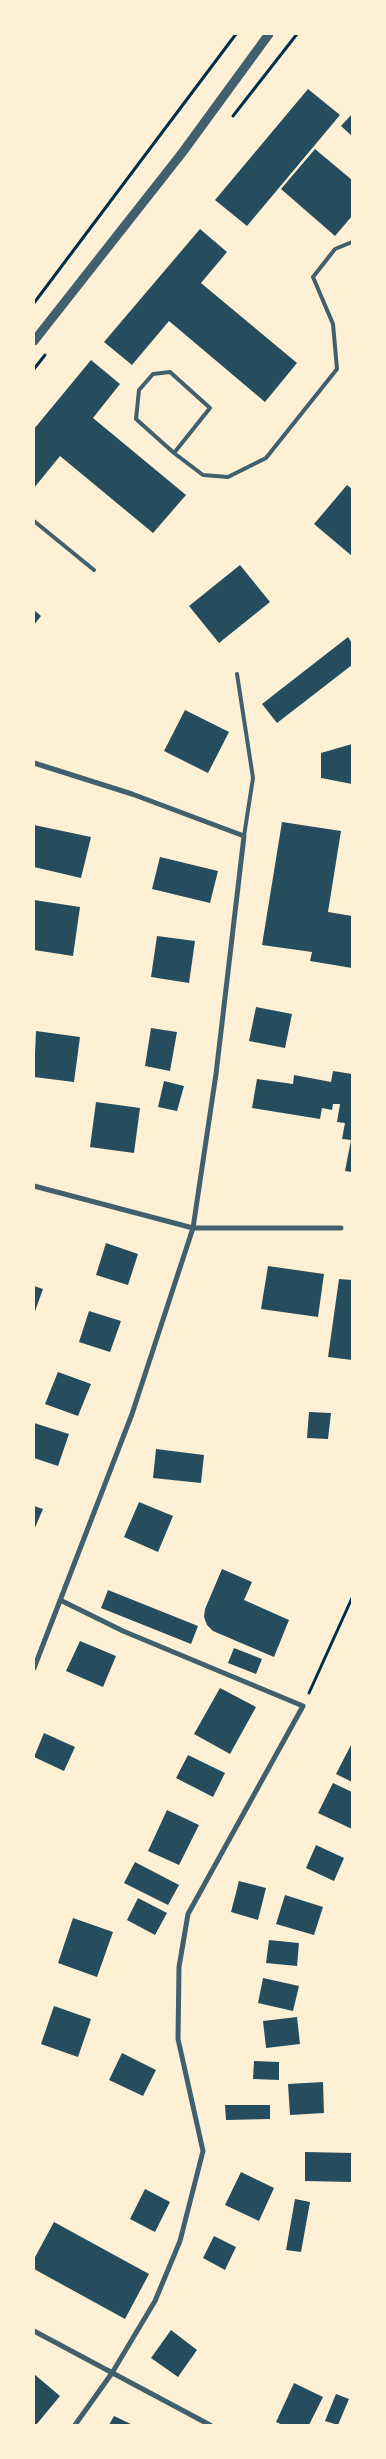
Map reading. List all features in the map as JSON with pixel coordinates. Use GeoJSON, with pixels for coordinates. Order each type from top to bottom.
{"type":"FeatureCollection","features":[{"type":"Feature","properties":{"kind":"street"},"geometry":{"type":"LineString","coordinates":[[34,341],[182,152],[269,34]]}},
{"type":"Feature","properties":{"kind":"street"},"geometry":{"type":"LineString","coordinates":[[34,763],[132,794],[244,836],[216,1074],[193,1228],[132,1414],[34,1668]]}},
{"type":"Feature","properties":{"kind":"street"},"geometry":{"type":"LineString","coordinates":[[34,1186],[193,1228],[342,1228]]}},
{"type":"Feature","properties":{"kind":"street"},"geometry":{"type":"LineString","coordinates":[[60,1600],[123,1631],[303,1706],[188,1914],[179,1967],[178,2039],[203,2151],[180,2241],[155,2301],[112,2373],[75,2425]]}},
{"type":"Feature","properties":{"kind":"street"},"geometry":{"type":"LineString","coordinates":[[34,2331],[210,2425]]}},
{"type":"Feature","properties":{"kind":"lane"},"geometry":{"type":"LineString","coordinates":[[174,453],[210,408],[170,372],[153,374],[139,390],[136,419],[174,453],[203,475],[228,477],[266,458],[337,369],[334,324],[313,277],[335,249],[352,242]]}},
{"type":"Feature","properties":{"kind":"lane"},"geometry":{"type":"LineString","coordinates":[[34,521],[94,570]]}},
{"type":"Feature","properties":{"kind":"lane"},"geometry":{"type":"LineString","coordinates":[[237,674],[253,778],[244,836]]}},
{"type":"Feature","properties":{"kind":"path"},"geometry":{"type":"LineString","coordinates":[[34,303],[236,34]]}},
{"type":"Feature","properties":{"kind":"path"},"geometry":{"type":"LineString","coordinates":[[303,1706],[352,1598]]}},
{"type":"Feature","properties":{"kind":"building"},"geometry":{"type":"Polygon","coordinates":[[[308,89],[340,115],[247,226],[215,200],[308,89]]]}},
{"type":"Feature","properties":{"kind":"building"},"geometry":{"type":"Polygon","coordinates":[[[352,114],[352,136],[341,126],[352,114]]]}},
{"type":"Feature","properties":{"kind":"building"},"geometry":{"type":"Polygon","coordinates":[[[315,149],[352,180],[352,216],[335,236],[281,189],[315,149]]]}},
{"type":"Feature","properties":{"kind":"building"},"geometry":{"type":"Polygon","coordinates":[[[200,229],[227,252],[201,283],[297,363],[265,402],[169,321],[132,365],[104,342],[200,229]]]}},
{"type":"Feature","properties":{"kind":"building"},"geometry":{"type":"Polygon","coordinates":[[[91,360],[120,384],[93,418],[186,495],[153,533],[60,456],[34,488],[34,429],[91,360]]]}},
{"type":"Feature","properties":{"kind":"building"},"geometry":{"type":"Polygon","coordinates":[[[347,485],[352,489],[352,556],[314,524],[347,485]]]}},
{"type":"Feature","properties":{"kind":"building"},"geometry":{"type":"Polygon","coordinates":[[[240,565],[270,602],[219,643],[189,606],[240,565]]]}},
{"type":"Feature","properties":{"kind":"building"},"geometry":{"type":"Polygon","coordinates":[[[34,610],[41,616],[34,625],[34,610]]]}},
{"type":"Feature","properties":{"kind":"building"},"geometry":{"type":"Polygon","coordinates":[[[348,637],[352,643],[352,665],[277,723],[262,704],[348,637]]]}},
{"type":"Feature","properties":{"kind":"building"},"geometry":{"type":"Polygon","coordinates":[[[185,710],[229,732],[208,773],[164,751],[185,710]]]}},
{"type":"Feature","properties":{"kind":"building"},"geometry":{"type":"Polygon","coordinates":[[[352,744],[352,784],[321,778],[321,753],[352,744]]]}},
{"type":"Feature","properties":{"kind":"building"},"geometry":{"type":"Polygon","coordinates":[[[282,822],[341,831],[328,912],[352,916],[352,968],[310,961],[312,952],[262,945],[282,822]]]}},
{"type":"Feature","properties":{"kind":"building"},"geometry":{"type":"Polygon","coordinates":[[[34,825],[91,837],[81,878],[34,867],[34,825]]]}},
{"type":"Feature","properties":{"kind":"building"},"geometry":{"type":"Polygon","coordinates":[[[160,857],[218,871],[210,903],[152,889],[160,857]]]}},
{"type":"Feature","properties":{"kind":"building"},"geometry":{"type":"Polygon","coordinates":[[[34,900],[80,907],[73,956],[34,950],[34,900]]]}},
{"type":"Feature","properties":{"kind":"building"},"geometry":{"type":"Polygon","coordinates":[[[157,936],[195,941],[189,983],[151,977],[157,936]]]}},
{"type":"Feature","properties":{"kind":"building"},"geometry":{"type":"Polygon","coordinates":[[[256,1007],[292,1014],[285,1048],[249,1041],[256,1007]]]}},
{"type":"Feature","properties":{"kind":"building"},"geometry":{"type":"Polygon","coordinates":[[[151,1028],[177,1032],[170,1071],[145,1066],[151,1028]]]}},
{"type":"Feature","properties":{"kind":"building"},"geometry":{"type":"Polygon","coordinates":[[[36,1031],[80,1037],[74,1082],[34,1077],[36,1031]]]}},
{"type":"Feature","properties":{"kind":"building"},"geometry":{"type":"Polygon","coordinates":[[[333,1071],[352,1074],[352,1172],[345,1171],[351,1140],[342,1139],[345,1123],[337,1122],[340,1104],[333,1104],[332,1110],[322,1108],[320,1119],[252,1108],[257,1079],[293,1084],[294,1075],[331,1082],[333,1071]]]}},
{"type":"Feature","properties":{"kind":"building"},"geometry":{"type":"Polygon","coordinates":[[[164,1081],[184,1086],[177,1111],[158,1107],[164,1081]]]}},
{"type":"Feature","properties":{"kind":"building"},"geometry":{"type":"Polygon","coordinates":[[[96,1102],[140,1108],[134,1153],[90,1147],[96,1102]]]}},
{"type":"Feature","properties":{"kind":"building"},"geometry":{"type":"Polygon","coordinates":[[[106,1243],[138,1254],[128,1285],[96,1275],[106,1243]]]}},
{"type":"Feature","properties":{"kind":"building"},"geometry":{"type":"Polygon","coordinates":[[[268,1266],[324,1274],[318,1317],[261,1309],[268,1266]]]}},
{"type":"Feature","properties":{"kind":"building"},"geometry":{"type":"Polygon","coordinates":[[[339,1279],[352,1280],[352,1360],[328,1357],[339,1279]]]}},
{"type":"Feature","properties":{"kind":"building"},"geometry":{"type":"Polygon","coordinates":[[[34,1286],[43,1289],[34,1314],[34,1286]]]}},
{"type":"Feature","properties":{"kind":"building"},"geometry":{"type":"Polygon","coordinates":[[[89,1311],[121,1321],[110,1352],[79,1342],[89,1311]]]}},
{"type":"Feature","properties":{"kind":"building"},"geometry":{"type":"Polygon","coordinates":[[[58,1372],[91,1384],[78,1416],[45,1404],[58,1372]]]}},
{"type":"Feature","properties":{"kind":"building"},"geometry":{"type":"Polygon","coordinates":[[[309,1412],[331,1413],[328,1439],[307,1438],[309,1412]]]}},
{"type":"Feature","properties":{"kind":"building"},"geometry":{"type":"Polygon","coordinates":[[[34,1423],[69,1434],[58,1466],[34,1458],[34,1423]]]}},
{"type":"Feature","properties":{"kind":"building"},"geometry":{"type":"Polygon","coordinates":[[[156,1449],[204,1455],[201,1483],[153,1478],[156,1449]]]}},
{"type":"Feature","properties":{"kind":"building"},"geometry":{"type":"Polygon","coordinates":[[[139,1502],[173,1516],[158,1552],[124,1537],[139,1502]]]}},
{"type":"Feature","properties":{"kind":"building"},"geometry":{"type":"Polygon","coordinates":[[[34,1506],[43,1509],[34,1530],[34,1506]]]}},
{"type":"Feature","properties":{"kind":"building"},"geometry":{"type":"Polygon","coordinates":[[[222,1569],[252,1582],[244,1600],[289,1620],[274,1657],[213,1631],[207,1625],[204,1617],[205,1609],[222,1569]]]}},
{"type":"Feature","properties":{"kind":"building"},"geometry":{"type":"Polygon","coordinates":[[[108,1590],[198,1626],[191,1644],[101,1608],[108,1590]]]}},
{"type":"Feature","properties":{"kind":"building"},"geometry":{"type":"Polygon","coordinates":[[[80,1641],[116,1656],[103,1687],[66,1671],[80,1641]]]}},
{"type":"Feature","properties":{"kind":"building"},"geometry":{"type":"Polygon","coordinates":[[[234,1648],[262,1659],[256,1674],[228,1663],[234,1648]]]}},
{"type":"Feature","properties":{"kind":"building"},"geometry":{"type":"Polygon","coordinates":[[[220,1688],[256,1707],[230,1754],[194,1734],[220,1688]]]}},
{"type":"Feature","properties":{"kind":"building"},"geometry":{"type":"Polygon","coordinates":[[[44,1733],[75,1747],[64,1771],[34,1757],[44,1733]]]}},
{"type":"Feature","properties":{"kind":"building"},"geometry":{"type":"Polygon","coordinates":[[[352,1743],[352,1782],[336,1774],[352,1743]]]}},
{"type":"Feature","properties":{"kind":"building"},"geometry":{"type":"Polygon","coordinates":[[[188,1755],[225,1773],[213,1797],[176,1778],[188,1755]]]}},
{"type":"Feature","properties":{"kind":"building"},"geometry":{"type":"Polygon","coordinates":[[[333,1783],[352,1792],[352,1829],[318,1813],[333,1783]]]}},
{"type":"Feature","properties":{"kind":"building"},"geometry":{"type":"Polygon","coordinates":[[[167,1810],[199,1825],[179,1865],[148,1851],[167,1810]]]}},
{"type":"Feature","properties":{"kind":"building"},"geometry":{"type":"Polygon","coordinates":[[[316,1845],[344,1858],[334,1881],[306,1868],[316,1845]]]}},
{"type":"Feature","properties":{"kind":"building"},"geometry":{"type":"Polygon","coordinates":[[[135,1862],[179,1885],[168,1905],[124,1883],[135,1862]]]}},
{"type":"Feature","properties":{"kind":"building"},"geometry":{"type":"Polygon","coordinates":[[[239,1881],[266,1888],[258,1920],[231,1912],[239,1881]]]}},
{"type":"Feature","properties":{"kind":"building"},"geometry":{"type":"Polygon","coordinates":[[[285,1895],[323,1907],[314,1935],[276,1924],[285,1895]]]}},
{"type":"Feature","properties":{"kind":"building"},"geometry":{"type":"Polygon","coordinates":[[[138,1898],[167,1913],[155,1935],[127,1920],[138,1898]]]}},
{"type":"Feature","properties":{"kind":"building"},"geometry":{"type":"Polygon","coordinates":[[[73,1918],[113,1932],[97,1977],[58,1963],[73,1918]]]}},
{"type":"Feature","properties":{"kind":"building"},"geometry":{"type":"Polygon","coordinates":[[[269,1940],[299,1943],[297,1966],[266,1963],[269,1940]]]}},
{"type":"Feature","properties":{"kind":"building"},"geometry":{"type":"Polygon","coordinates":[[[263,1978],[299,1986],[293,2011],[258,2003],[263,1978]]]}},
{"type":"Feature","properties":{"kind":"building"},"geometry":{"type":"Polygon","coordinates":[[[54,2006],[91,2019],[78,2057],[41,2044],[54,2006]]]}},
{"type":"Feature","properties":{"kind":"building"},"geometry":{"type":"Polygon","coordinates":[[[297,2017],[300,2044],[266,2048],[263,2021],[297,2017]]]}},
{"type":"Feature","properties":{"kind":"building"},"geometry":{"type":"Polygon","coordinates":[[[122,2053],[156,2070],[143,2096],[109,2080],[122,2053]]]}},
{"type":"Feature","properties":{"kind":"building"},"geometry":{"type":"Polygon","coordinates":[[[254,2061],[279,2062],[279,2080],[253,2079],[254,2061]]]}},
{"type":"Feature","properties":{"kind":"building"},"geometry":{"type":"Polygon","coordinates":[[[323,2082],[324,2113],[290,2115],[288,2084],[323,2082]]]}},
{"type":"Feature","properties":{"kind":"building"},"geometry":{"type":"Polygon","coordinates":[[[225,2105],[270,2105],[270,2119],[226,2120],[225,2105]]]}},
{"type":"Feature","properties":{"kind":"building"},"geometry":{"type":"Polygon","coordinates":[[[305,2152],[352,2153],[352,2182],[305,2181],[305,2152]]]}},
{"type":"Feature","properties":{"kind":"building"},"geometry":{"type":"Polygon","coordinates":[[[241,2172],[274,2188],[259,2221],[225,2205],[241,2172]]]}},
{"type":"Feature","properties":{"kind":"building"},"geometry":{"type":"Polygon","coordinates":[[[145,2189],[170,2202],[155,2232],[130,2219],[145,2189]]]}},
{"type":"Feature","properties":{"kind":"building"},"geometry":{"type":"Polygon","coordinates":[[[295,2199],[310,2202],[301,2252],[286,2250],[295,2199]]]}},
{"type":"Feature","properties":{"kind":"building"},"geometry":{"type":"Polygon","coordinates":[[[54,2222],[149,2274],[125,2319],[34,2269],[34,2259],[54,2222]]]}},
{"type":"Feature","properties":{"kind":"building"},"geometry":{"type":"Polygon","coordinates":[[[214,2236],[236,2247],[225,2270],[203,2258],[214,2236]]]}},
{"type":"Feature","properties":{"kind":"building"},"geometry":{"type":"Polygon","coordinates":[[[171,2330],[197,2350],[178,2377],[151,2358],[171,2330]]]}},
{"type":"Feature","properties":{"kind":"building"},"geometry":{"type":"Polygon","coordinates":[[[34,2374],[60,2396],[36,2425],[34,2425],[34,2374]]]}},
{"type":"Feature","properties":{"kind":"building"},"geometry":{"type":"Polygon","coordinates":[[[294,2383],[323,2397],[309,2425],[283,2425],[276,2422],[294,2383]]]}},
{"type":"Feature","properties":{"kind":"building"},"geometry":{"type":"Polygon","coordinates":[[[336,2394],[349,2399],[338,2425],[325,2421],[336,2394]]]}},
{"type":"Feature","properties":{"kind":"building"},"geometry":{"type":"Polygon","coordinates":[[[114,2416],[133,2425],[109,2425],[114,2416]]]}}]}
